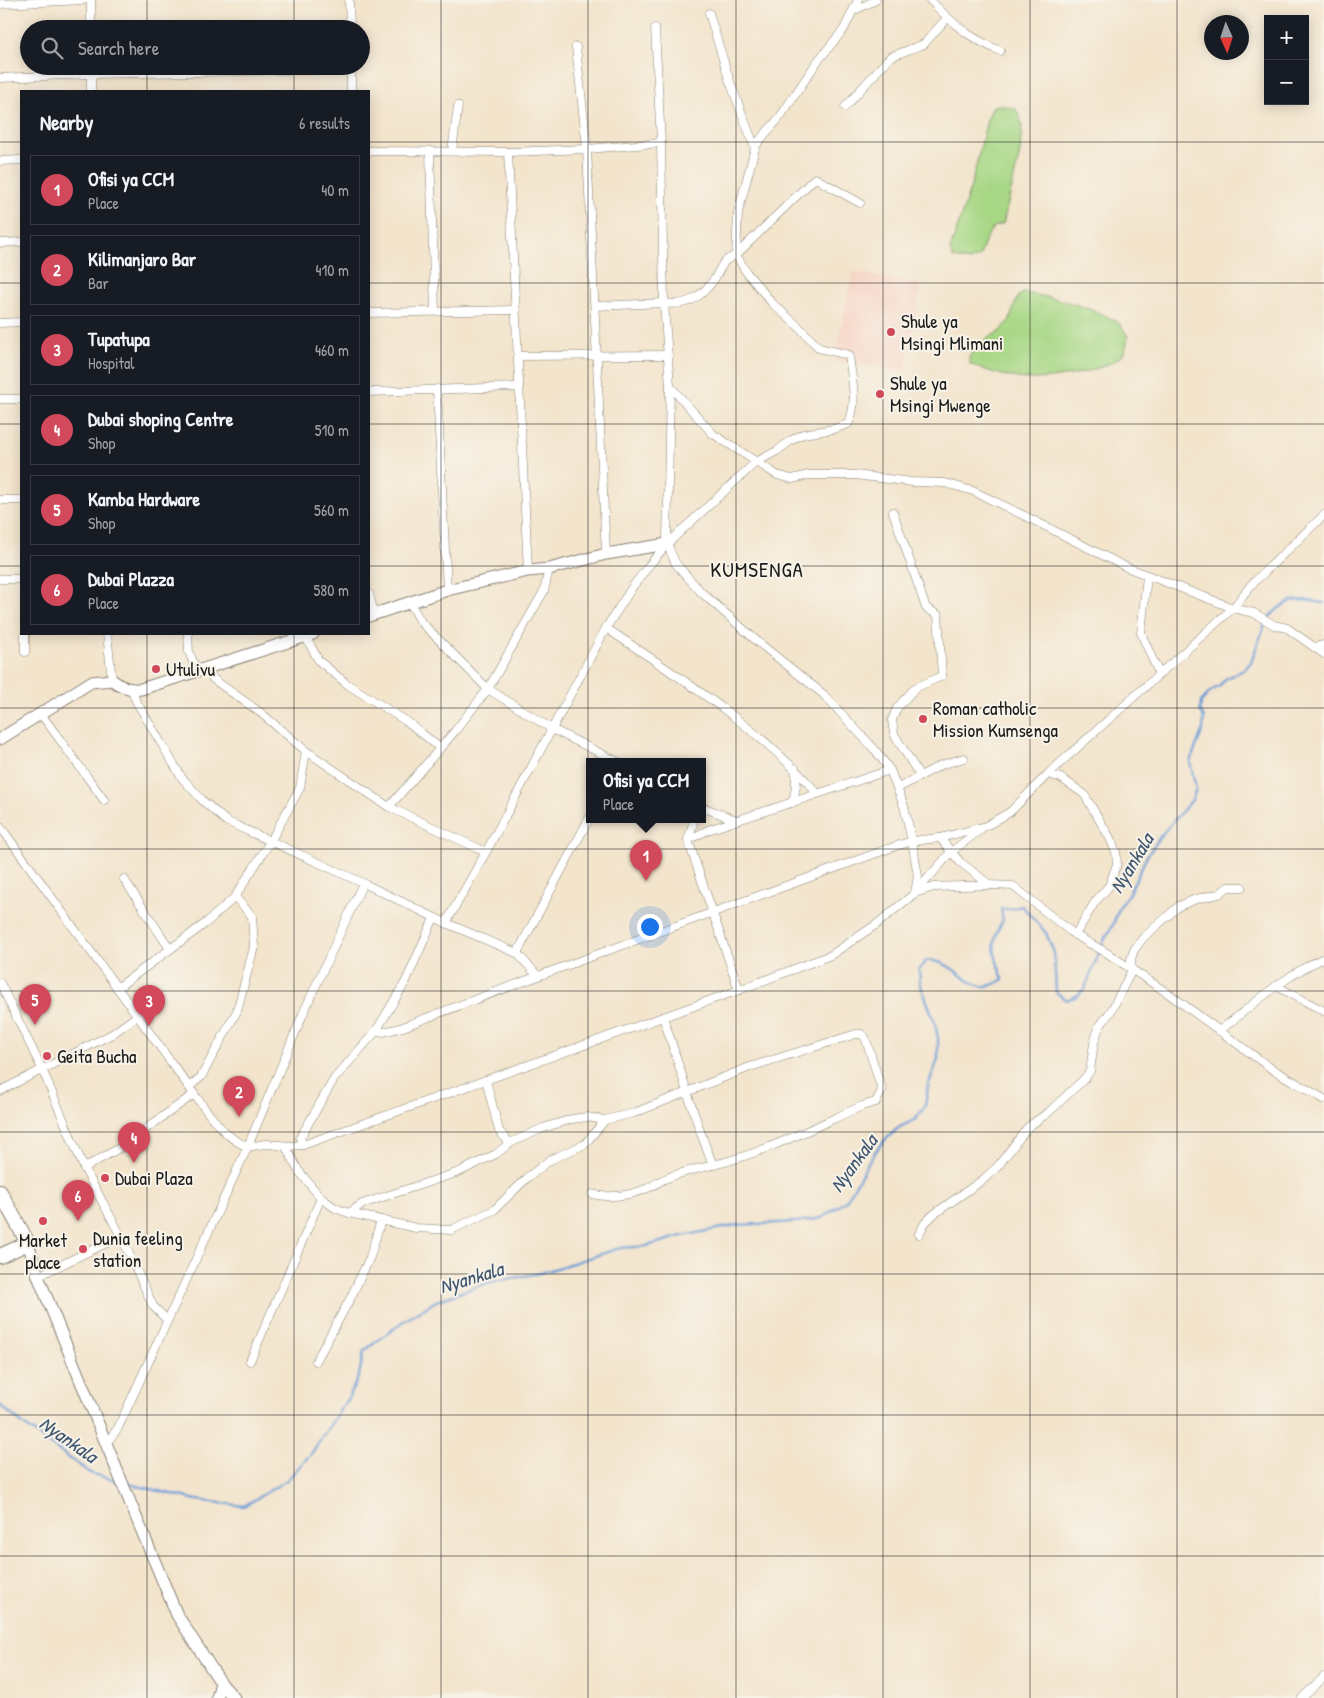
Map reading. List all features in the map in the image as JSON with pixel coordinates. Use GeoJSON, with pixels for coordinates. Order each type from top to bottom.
{"type":"FeatureCollection","features":[{"type":"Feature","properties":{"kind":"highway"},"geometry":{"type":"LineString","coordinates":[[0,1192],[4,1212],[28,1243],[0,1256]]}},
{"type":"Feature","properties":{"kind":"street"},"geometry":{"type":"LineString","coordinates":[[0,4],[84,0]]}},
{"type":"Feature","properties":{"kind":"street"},"geometry":{"type":"LineString","coordinates":[[91,0],[91,20]]}},
{"type":"Feature","properties":{"kind":"street"},"geometry":{"type":"LineString","coordinates":[[349,0],[350,20]]}},
{"type":"Feature","properties":{"kind":"street"},"geometry":{"type":"LineString","coordinates":[[446,923],[606,628],[633,586],[667,544],[756,462],[777,452],[790,441],[803,434],[834,429],[848,424],[853,415],[853,392],[849,356],[819,348],[772,303],[747,273],[736,255],[738,213],[755,148],[844,29],[858,0]]}},
{"type":"Feature","properties":{"kind":"street"},"geometry":{"type":"LineString","coordinates":[[853,11],[876,0]]}},
{"type":"Feature","properties":{"kind":"street"},"geometry":{"type":"LineString","coordinates":[[930,0],[947,18],[976,40],[1000,51]]}},
{"type":"Feature","properties":{"kind":"street"},"geometry":{"type":"LineString","coordinates":[[709,13],[730,82],[755,148]]}},
{"type":"Feature","properties":{"kind":"street"},"geometry":{"type":"LineString","coordinates":[[845,108],[890,57],[924,44],[947,18]]}},
{"type":"Feature","properties":{"kind":"street"},"geometry":{"type":"LineString","coordinates":[[655,28],[661,143],[664,303],[670,386],[667,544],[676,564],[701,592],[758,642],[823,694],[876,751],[890,770],[898,788],[912,841],[918,876],[915,893]]}},
{"type":"Feature","properties":{"kind":"street"},"geometry":{"type":"LineString","coordinates":[[576,48],[587,148],[606,554]]}},
{"type":"Feature","properties":{"kind":"street"},"geometry":{"type":"LineString","coordinates":[[0,78],[34,75]]}},
{"type":"Feature","properties":{"kind":"street"},"geometry":{"type":"LineString","coordinates":[[91,75],[91,90]]}},
{"type":"Feature","properties":{"kind":"street"},"geometry":{"type":"LineString","coordinates":[[351,75],[351,90]]}},
{"type":"Feature","properties":{"kind":"street"},"geometry":{"type":"LineString","coordinates":[[452,152],[458,106]]}},
{"type":"Feature","properties":{"kind":"street"},"geometry":{"type":"LineString","coordinates":[[370,151],[508,152],[661,143]]}},
{"type":"Feature","properties":{"kind":"street"},"geometry":{"type":"LineString","coordinates":[[430,151],[435,311]]}},
{"type":"Feature","properties":{"kind":"street"},"geometry":{"type":"LineString","coordinates":[[508,152],[528,571]]}},
{"type":"Feature","properties":{"kind":"street"},"geometry":{"type":"LineString","coordinates":[[0,161],[20,160]]}},
{"type":"Feature","properties":{"kind":"street"},"geometry":{"type":"LineString","coordinates":[[595,306],[664,303],[676,305],[687,303],[699,295],[713,280],[725,262],[736,255],[815,178],[860,203]]}},
{"type":"Feature","properties":{"kind":"street"},"geometry":{"type":"LineString","coordinates":[[0,243],[20,242]]}},
{"type":"Feature","properties":{"kind":"street"},"geometry":{"type":"LineString","coordinates":[[370,313],[516,310]]}},
{"type":"Feature","properties":{"kind":"street"},"geometry":{"type":"LineString","coordinates":[[0,323],[20,322]]}},
{"type":"Feature","properties":{"kind":"street"},"geometry":{"type":"LineString","coordinates":[[518,356],[668,355]]}},
{"type":"Feature","properties":{"kind":"street"},"geometry":{"type":"LineString","coordinates":[[670,386],[713,434],[777,475],[792,479],[809,475],[855,475],[912,482],[945,483],[973,491],[1126,567],[1233,608],[1254,613],[1274,625],[1288,628],[1324,654]]}},
{"type":"Feature","properties":{"kind":"street"},"geometry":{"type":"LineString","coordinates":[[370,392],[519,387]]}},
{"type":"Feature","properties":{"kind":"street"},"geometry":{"type":"LineString","coordinates":[[437,390],[446,590]]}},
{"type":"Feature","properties":{"kind":"street"},"geometry":{"type":"LineString","coordinates":[[0,400],[20,399]]}},
{"type":"Feature","properties":{"kind":"street"},"geometry":{"type":"LineString","coordinates":[[0,500],[20,500]]}},
{"type":"Feature","properties":{"kind":"street"},"geometry":{"type":"LineString","coordinates":[[893,512],[926,608],[938,615],[942,676],[915,688],[897,708],[892,720],[894,734],[920,776]]}},
{"type":"Feature","properties":{"kind":"street"},"geometry":{"type":"LineString","coordinates":[[0,826],[194,1094],[232,1138],[248,1146],[266,1144],[286,1147],[303,1145],[739,990],[831,955],[878,924],[915,893],[952,852],[986,826],[1010,812],[1048,774],[1233,608],[1251,585],[1324,515]]}},
{"type":"Feature","properties":{"kind":"street"},"geometry":{"type":"LineString","coordinates":[[371,615],[446,590],[528,571],[549,569],[606,554],[667,544]]}},
{"type":"Feature","properties":{"kind":"street"},"geometry":{"type":"LineString","coordinates":[[389,807],[488,689],[544,591],[549,569]]}},
{"type":"Feature","properties":{"kind":"street"},"geometry":{"type":"LineString","coordinates":[[1147,576],[1141,633],[1160,674]]}},
{"type":"Feature","properties":{"kind":"street"},"geometry":{"type":"LineString","coordinates":[[0,579],[20,579]]}},
{"type":"Feature","properties":{"kind":"street"},"geometry":{"type":"LineString","coordinates":[[410,603],[421,622],[488,689],[552,729],[610,758]]}},
{"type":"Feature","properties":{"kind":"street"},"geometry":{"type":"LineString","coordinates":[[606,628],[727,711],[795,768],[817,793]]}},
{"type":"Feature","properties":{"kind":"street"},"geometry":{"type":"LineString","coordinates":[[25,635],[25,652]]}},
{"type":"Feature","properties":{"kind":"street"},"geometry":{"type":"LineString","coordinates":[[107,635],[112,680]]}},
{"type":"Feature","properties":{"kind":"street"},"geometry":{"type":"LineString","coordinates":[[188,635],[189,652],[202,669],[261,713],[306,751],[389,807],[486,852]]}},
{"type":"Feature","properties":{"kind":"street"},"geometry":{"type":"LineString","coordinates":[[0,739],[91,682],[112,680],[120,686],[132,690],[141,689],[309,635],[318,661],[347,684],[409,723],[440,748]]}},
{"type":"Feature","properties":{"kind":"street"},"geometry":{"type":"LineString","coordinates":[[1314,647],[1324,645]]}},
{"type":"Feature","properties":{"kind":"street"},"geometry":{"type":"LineString","coordinates":[[132,690],[136,701],[182,778],[226,821],[363,883],[434,918],[517,954],[537,975]]}},
{"type":"Feature","properties":{"kind":"street"},"geometry":{"type":"LineString","coordinates":[[41,714],[104,800]]}},
{"type":"Feature","properties":{"kind":"street"},"geometry":{"type":"LineString","coordinates":[[117,988],[206,923],[235,898],[270,842],[300,788],[306,751]]}},
{"type":"Feature","properties":{"kind":"street"},"geometry":{"type":"LineString","coordinates":[[898,788],[941,765],[964,758]]}},
{"type":"Feature","properties":{"kind":"street"},"geometry":{"type":"LineString","coordinates":[[792,803],[797,784],[795,768]]}},
{"type":"Feature","properties":{"kind":"street"},"geometry":{"type":"LineString","coordinates":[[688,840],[708,830],[736,820],[890,770]]}},
{"type":"Feature","properties":{"kind":"street"},"geometry":{"type":"LineString","coordinates":[[1048,774],[1061,778],[1084,794],[1110,838],[1116,852],[1117,864],[1109,886],[1095,902],[1075,935]]}},
{"type":"Feature","properties":{"kind":"street"},"geometry":{"type":"LineString","coordinates":[[706,809],[736,820]]}},
{"type":"Feature","properties":{"kind":"street"},"geometry":{"type":"LineString","coordinates":[[517,954],[587,823]]}},
{"type":"Feature","properties":{"kind":"street"},"geometry":{"type":"LineString","coordinates":[[693,823],[688,840],[739,990]]}},
{"type":"Feature","properties":{"kind":"street"},"geometry":{"type":"LineString","coordinates":[[376,1031],[384,1032],[403,1027],[537,975],[912,841],[940,838],[986,826]]}},
{"type":"Feature","properties":{"kind":"street"},"geometry":{"type":"LineString","coordinates":[[940,838],[960,862],[990,885]]}},
{"type":"Feature","properties":{"kind":"street"},"geometry":{"type":"LineString","coordinates":[[124,879],[170,949]]}},
{"type":"Feature","properties":{"kind":"street"},"geometry":{"type":"LineString","coordinates":[[106,1444],[118,1428],[248,1146],[303,1014],[363,883]]}},
{"type":"Feature","properties":{"kind":"street"},"geometry":{"type":"LineString","coordinates":[[915,893],[934,887],[1013,886],[1075,935],[1107,953],[1204,1018],[1272,1069],[1324,1099]]}},
{"type":"Feature","properties":{"kind":"street"},"geometry":{"type":"LineString","coordinates":[[919,1234],[925,1223],[934,1214],[984,1179],[998,1166],[1028,1127],[1049,1112],[1084,1079],[1090,1070],[1094,1043],[1099,1027],[1111,1011],[1132,970],[1134,950],[1143,938],[1179,906],[1196,899],[1220,894],[1228,887],[1242,887]]}},
{"type":"Feature","properties":{"kind":"street"},"geometry":{"type":"LineString","coordinates":[[189,1087],[201,1077],[237,1011],[254,947],[252,916],[235,898]]}},
{"type":"Feature","properties":{"kind":"street"},"geometry":{"type":"LineString","coordinates":[[303,1145],[300,1138],[334,1080],[376,1031],[406,981],[434,918]]}},
{"type":"Feature","properties":{"kind":"street"},"geometry":{"type":"LineString","coordinates":[[1219,1031],[1276,986],[1305,966],[1324,958]]}},
{"type":"Feature","properties":{"kind":"street"},"geometry":{"type":"LineString","coordinates":[[0,983],[42,1069],[84,1168],[120,1236],[152,1306],[167,1320]]}},
{"type":"Feature","properties":{"kind":"street"},"geometry":{"type":"LineString","coordinates":[[1276,986],[1324,1011]]}},
{"type":"Feature","properties":{"kind":"street"},"geometry":{"type":"LineString","coordinates":[[0,1091],[112,1034],[137,1016]]}},
{"type":"Feature","properties":{"kind":"street"},"geometry":{"type":"LineString","coordinates":[[663,1016],[705,1147],[713,1165]]}},
{"type":"Feature","properties":{"kind":"street"},"geometry":{"type":"LineString","coordinates":[[349,1213],[362,1204],[459,1172],[543,1128],[572,1119],[587,1117],[605,1120],[634,1113],[750,1067],[847,1036],[861,1034],[865,1037],[882,1090],[876,1102],[862,1106],[730,1162],[665,1178],[648,1188],[611,1198],[592,1194]]}},
{"type":"Feature","properties":{"kind":"street"},"geometry":{"type":"LineString","coordinates":[[486,1080],[499,1131],[510,1144]]}},
{"type":"Feature","properties":{"kind":"street"},"geometry":{"type":"LineString","coordinates":[[84,1168],[122,1146],[194,1094]]}},
{"type":"Feature","properties":{"kind":"street"},"geometry":{"type":"LineString","coordinates":[[286,1147],[298,1170],[321,1198],[335,1208],[416,1228],[451,1230],[474,1221],[494,1210],[527,1178],[550,1160],[585,1144],[605,1120]]}},
{"type":"Feature","properties":{"kind":"street"},"geometry":{"type":"LineString","coordinates":[[250,1361],[321,1198]]}},
{"type":"Feature","properties":{"kind":"street"},"geometry":{"type":"LineString","coordinates":[[316,1361],[350,1299],[370,1257],[381,1220]]}},
{"type":"Feature","properties":{"kind":"street"},"geometry":{"type":"LineString","coordinates":[[38,1276],[120,1236]]}},
{"type":"Feature","properties":{"kind":"street"},"geometry":{"type":"LineString","coordinates":[[28,1243],[38,1276],[177,1615],[221,1683],[234,1698]]}},
{"type":"Feature","properties":{"kind":"street"},"geometry":{"type":"LineString","coordinates":[[1302,1698],[1324,1677]]}},
{"type":"Feature","properties":{"kind":"street"},"geometry":{"type":"LineString","coordinates":[[217,1698],[221,1683]]}},
{"type":"Feature","properties":{"kind":"shaded area"},"geometry":{"type":"Polygon","coordinates":[[[853,272],[921,284],[905,371],[834,361],[853,272]]]}},
{"type":"Feature","properties":{"kind":"green space"},"geometry":{"type":"Polygon","coordinates":[[[1000,105],[1016,109],[1022,123],[1020,153],[1003,224],[994,227],[989,233],[979,257],[969,261],[953,258],[950,250],[971,186],[987,120],[993,106],[1000,105]]]}},
{"type":"Feature","properties":{"kind":"green space"},"geometry":{"type":"Polygon","coordinates":[[[1024,293],[1072,303],[1117,322],[1128,337],[1122,355],[1102,367],[1073,375],[1042,379],[1012,377],[970,364],[969,357],[980,343],[1000,331],[1009,321],[1018,296],[1024,293]]]}},
{"type":"Feature","properties":{"kind":"waterway","name":"Nyankala"},"geometry":{"type":"LineString","coordinates":[[125,1483],[197,1500],[244,1506],[287,1480],[311,1454],[350,1395],[359,1375],[364,1351],[404,1321],[436,1301],[490,1282],[541,1273],[620,1248],[647,1246],[682,1236],[737,1225],[796,1222],[822,1218],[846,1201],[881,1144],[898,1128],[916,1119],[925,1106],[928,1086],[938,1059],[938,1038],[934,1020],[920,983],[919,970],[927,960],[944,964],[979,986],[994,984],[1003,979],[994,949],[994,942],[1003,920],[1001,909],[1022,906],[1046,933],[1054,953],[1056,992],[1066,1000],[1077,996],[1085,988],[1119,908],[1129,893],[1147,856],[1162,834],[1192,800],[1196,789],[1190,762],[1203,729],[1204,718],[1200,710],[1201,702],[1211,691],[1220,686],[1225,679],[1245,669],[1251,662],[1267,619],[1279,608],[1291,601],[1302,600],[1324,603]]}},
{"type":"Feature","properties":{"kind":"waterway","name":"Nyankala"},"geometry":{"type":"LineString","coordinates":[[0,1405],[25,1426],[90,1473],[117,1481]]}},
{"type":"Feature","properties":{"kind":"place","name":"Shule ya Msingi Mlimani"},"geometry":{"type":"Point","coordinates":[891,332]}},
{"type":"Feature","properties":{"kind":"place","name":"Shule ya Msingi Mwenge"},"geometry":{"type":"Point","coordinates":[880,394]}},
{"type":"Feature","properties":{"kind":"place","name":"Utulivu"},"geometry":{"type":"Point","coordinates":[156,669]}},
{"type":"Feature","properties":{"kind":"place","name":"Roman catholic Mission Kumsenga"},"geometry":{"type":"Point","coordinates":[923,719]}},
{"type":"Feature","properties":{"kind":"place","name":"Ofisi ya CCM"},"geometry":{"type":"Point","coordinates":[646,881]}},
{"type":"Feature","properties":{"kind":"place","name":"Kamba Hardware"},"geometry":{"type":"Point","coordinates":[35,1025]}},
{"type":"Feature","properties":{"kind":"place","name":"Tupatupa"},"geometry":{"type":"Point","coordinates":[149,1026]}},
{"type":"Feature","properties":{"kind":"place","name":"Geita Bucha"},"geometry":{"type":"Point","coordinates":[47,1056]}},
{"type":"Feature","properties":{"kind":"place","name":"Kilimanjaro Bar"},"geometry":{"type":"Point","coordinates":[239,1117]}},
{"type":"Feature","properties":{"kind":"place","name":"Dubai shoping Centre"},"geometry":{"type":"Point","coordinates":[134,1163]}},
{"type":"Feature","properties":{"kind":"place","name":"Dubai Plaza"},"geometry":{"type":"Point","coordinates":[105,1178]}},
{"type":"Feature","properties":{"kind":"place","name":"Market place"},"geometry":{"type":"Point","coordinates":[43,1221]}},
{"type":"Feature","properties":{"kind":"place","name":"Dubai Plazza"},"geometry":{"type":"Point","coordinates":[78,1221]}},
{"type":"Feature","properties":{"kind":"place","name":"Dunia feeling station"},"geometry":{"type":"Point","coordinates":[83,1249]}},
{"type":"Feature","properties":{"kind":"district","name":"KUMSENGA"},"geometry":{"type":"Point","coordinates":[757,569]}}]}
